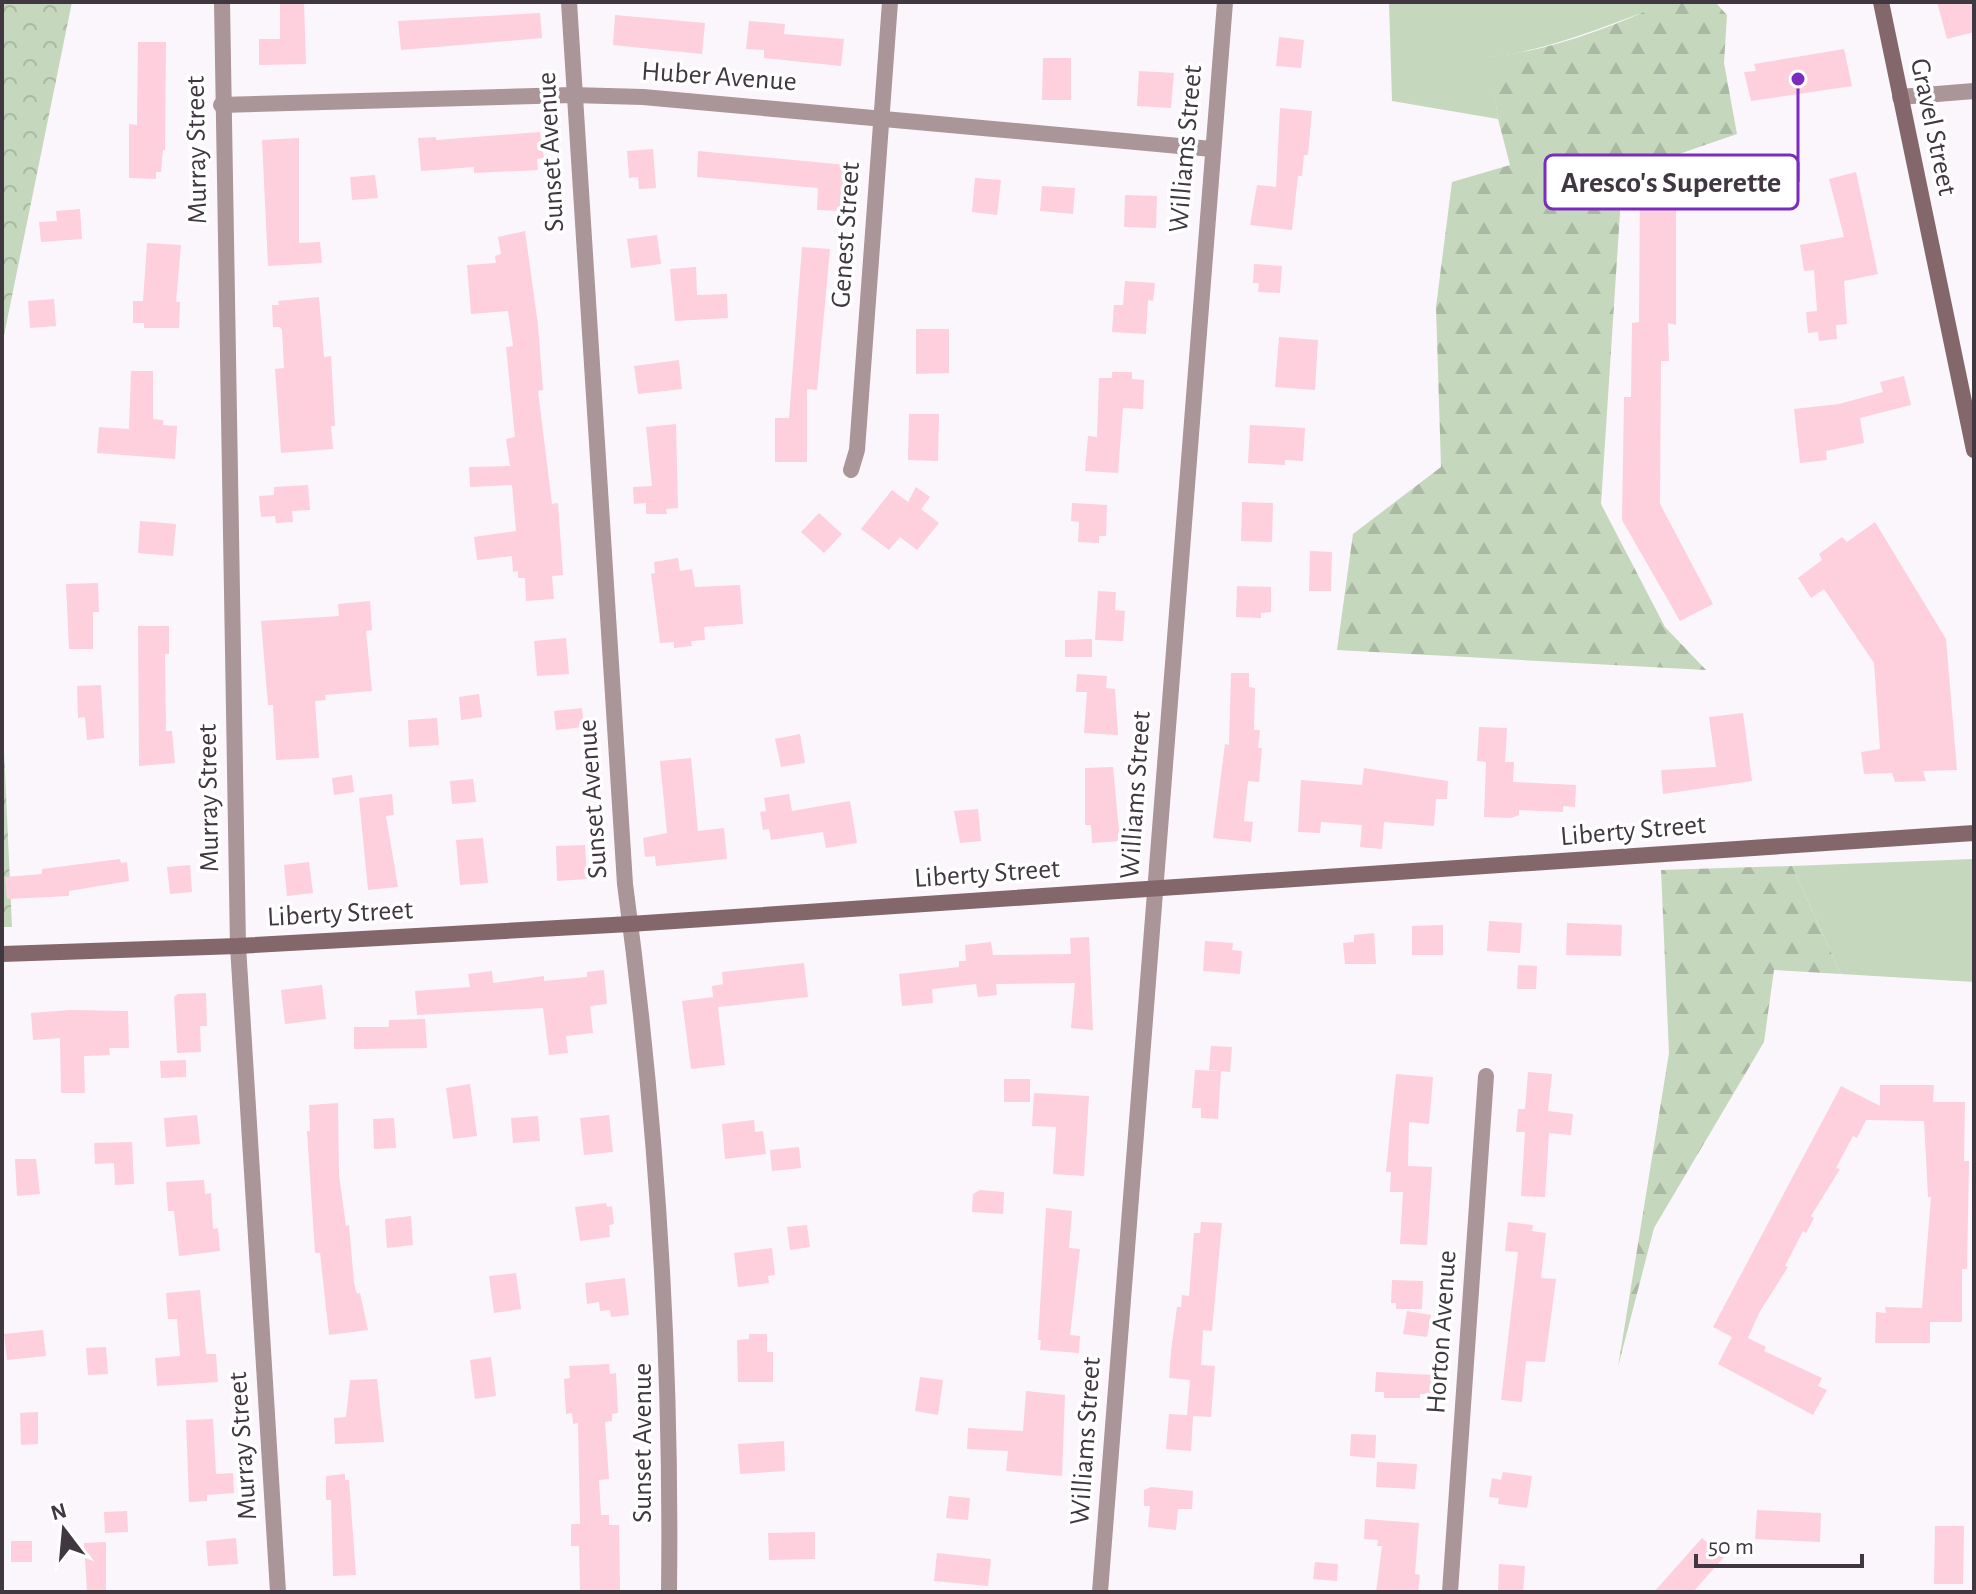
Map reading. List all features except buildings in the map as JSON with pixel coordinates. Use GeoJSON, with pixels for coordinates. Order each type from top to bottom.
{"type":"FeatureCollection","features":[{"type":"Feature","properties":{"kind":"main road","name":"Gravel Street"},"geometry":{"type":"LineString","coordinates":[[1881,2],[1974,450]]}},
{"type":"Feature","properties":{"kind":"main road","name":"Liberty Street"},"geometry":{"type":"LineString","coordinates":[[2,954],[238,946],[630,924],[1974,833]]}},
{"type":"Feature","properties":{"kind":"street","name":"Murray Street"},"geometry":{"type":"LineString","coordinates":[[222,2],[221,105],[238,946],[278,1592]]}},
{"type":"Feature","properties":{"kind":"street","name":"Sunset Avenue"},"geometry":{"type":"LineString","coordinates":[[569,2],[572,95],[630,924],[668,1330],[671,1439],[669,1592]]}},
{"type":"Feature","properties":{"kind":"street","name":"Genest Street"},"geometry":{"type":"LineString","coordinates":[[851,470],[857,450],[890,2]]}},
{"type":"Feature","properties":{"kind":"street","name":"Williams Street"},"geometry":{"type":"LineString","coordinates":[[1100,1592],[1225,2]]}},
{"type":"Feature","properties":{"kind":"street"},"geometry":{"type":"LineString","coordinates":[[1900,97],[1974,91]]}},
{"type":"Feature","properties":{"kind":"street","name":"Huber Avenue"},"geometry":{"type":"LineString","coordinates":[[221,105],[572,95],[721,101],[1212,149]]}},
{"type":"Feature","properties":{"kind":"street","name":"Horton Avenue"},"geometry":{"type":"LineString","coordinates":[[1450,1592],[1486,1076]]}},
{"type":"Feature","properties":{"kind":"green space"},"geometry":{"type":"Polygon","coordinates":[[[2,2],[72,2],[2,345],[2,2]]]}},
{"type":"Feature","properties":{"kind":"green space"},"geometry":{"type":"Polygon","coordinates":[[[1389,2],[1673,2],[1560,42],[1490,57],[1498,119],[1392,101],[1389,2]]]}},
{"type":"Feature","properties":{"kind":"green space"},"geometry":{"type":"Polygon","coordinates":[[[1666,2],[1715,2],[1727,15],[1724,63],[1737,134],[1676,155],[1623,167],[1601,504],[1665,627],[1706,670],[1337,650],[1353,534],[1441,467],[1436,307],[1452,182],[1510,165],[1498,119],[1489,57],[1535,50],[1579,37],[1666,2]]]}},
{"type":"Feature","properties":{"kind":"green space"},"geometry":{"type":"Polygon","coordinates":[[[2,706],[12,927],[2,927],[2,706]]]}},
{"type":"Feature","properties":{"kind":"green space"},"geometry":{"type":"Polygon","coordinates":[[[1974,859],[1974,982],[1841,974],[1792,866],[1974,859]]]}},
{"type":"Feature","properties":{"kind":"green space"},"geometry":{"type":"Polygon","coordinates":[[[1792,866],[1841,974],[1774,970],[1764,1042],[1654,1228],[1618,1367],[1669,1053],[1661,870],[1792,866]]]}},
{"type":"Feature","properties":{"kind":"place","name":"Aresco's Superette"},"geometry":{"type":"Point","coordinates":[1798,79]}}]}
